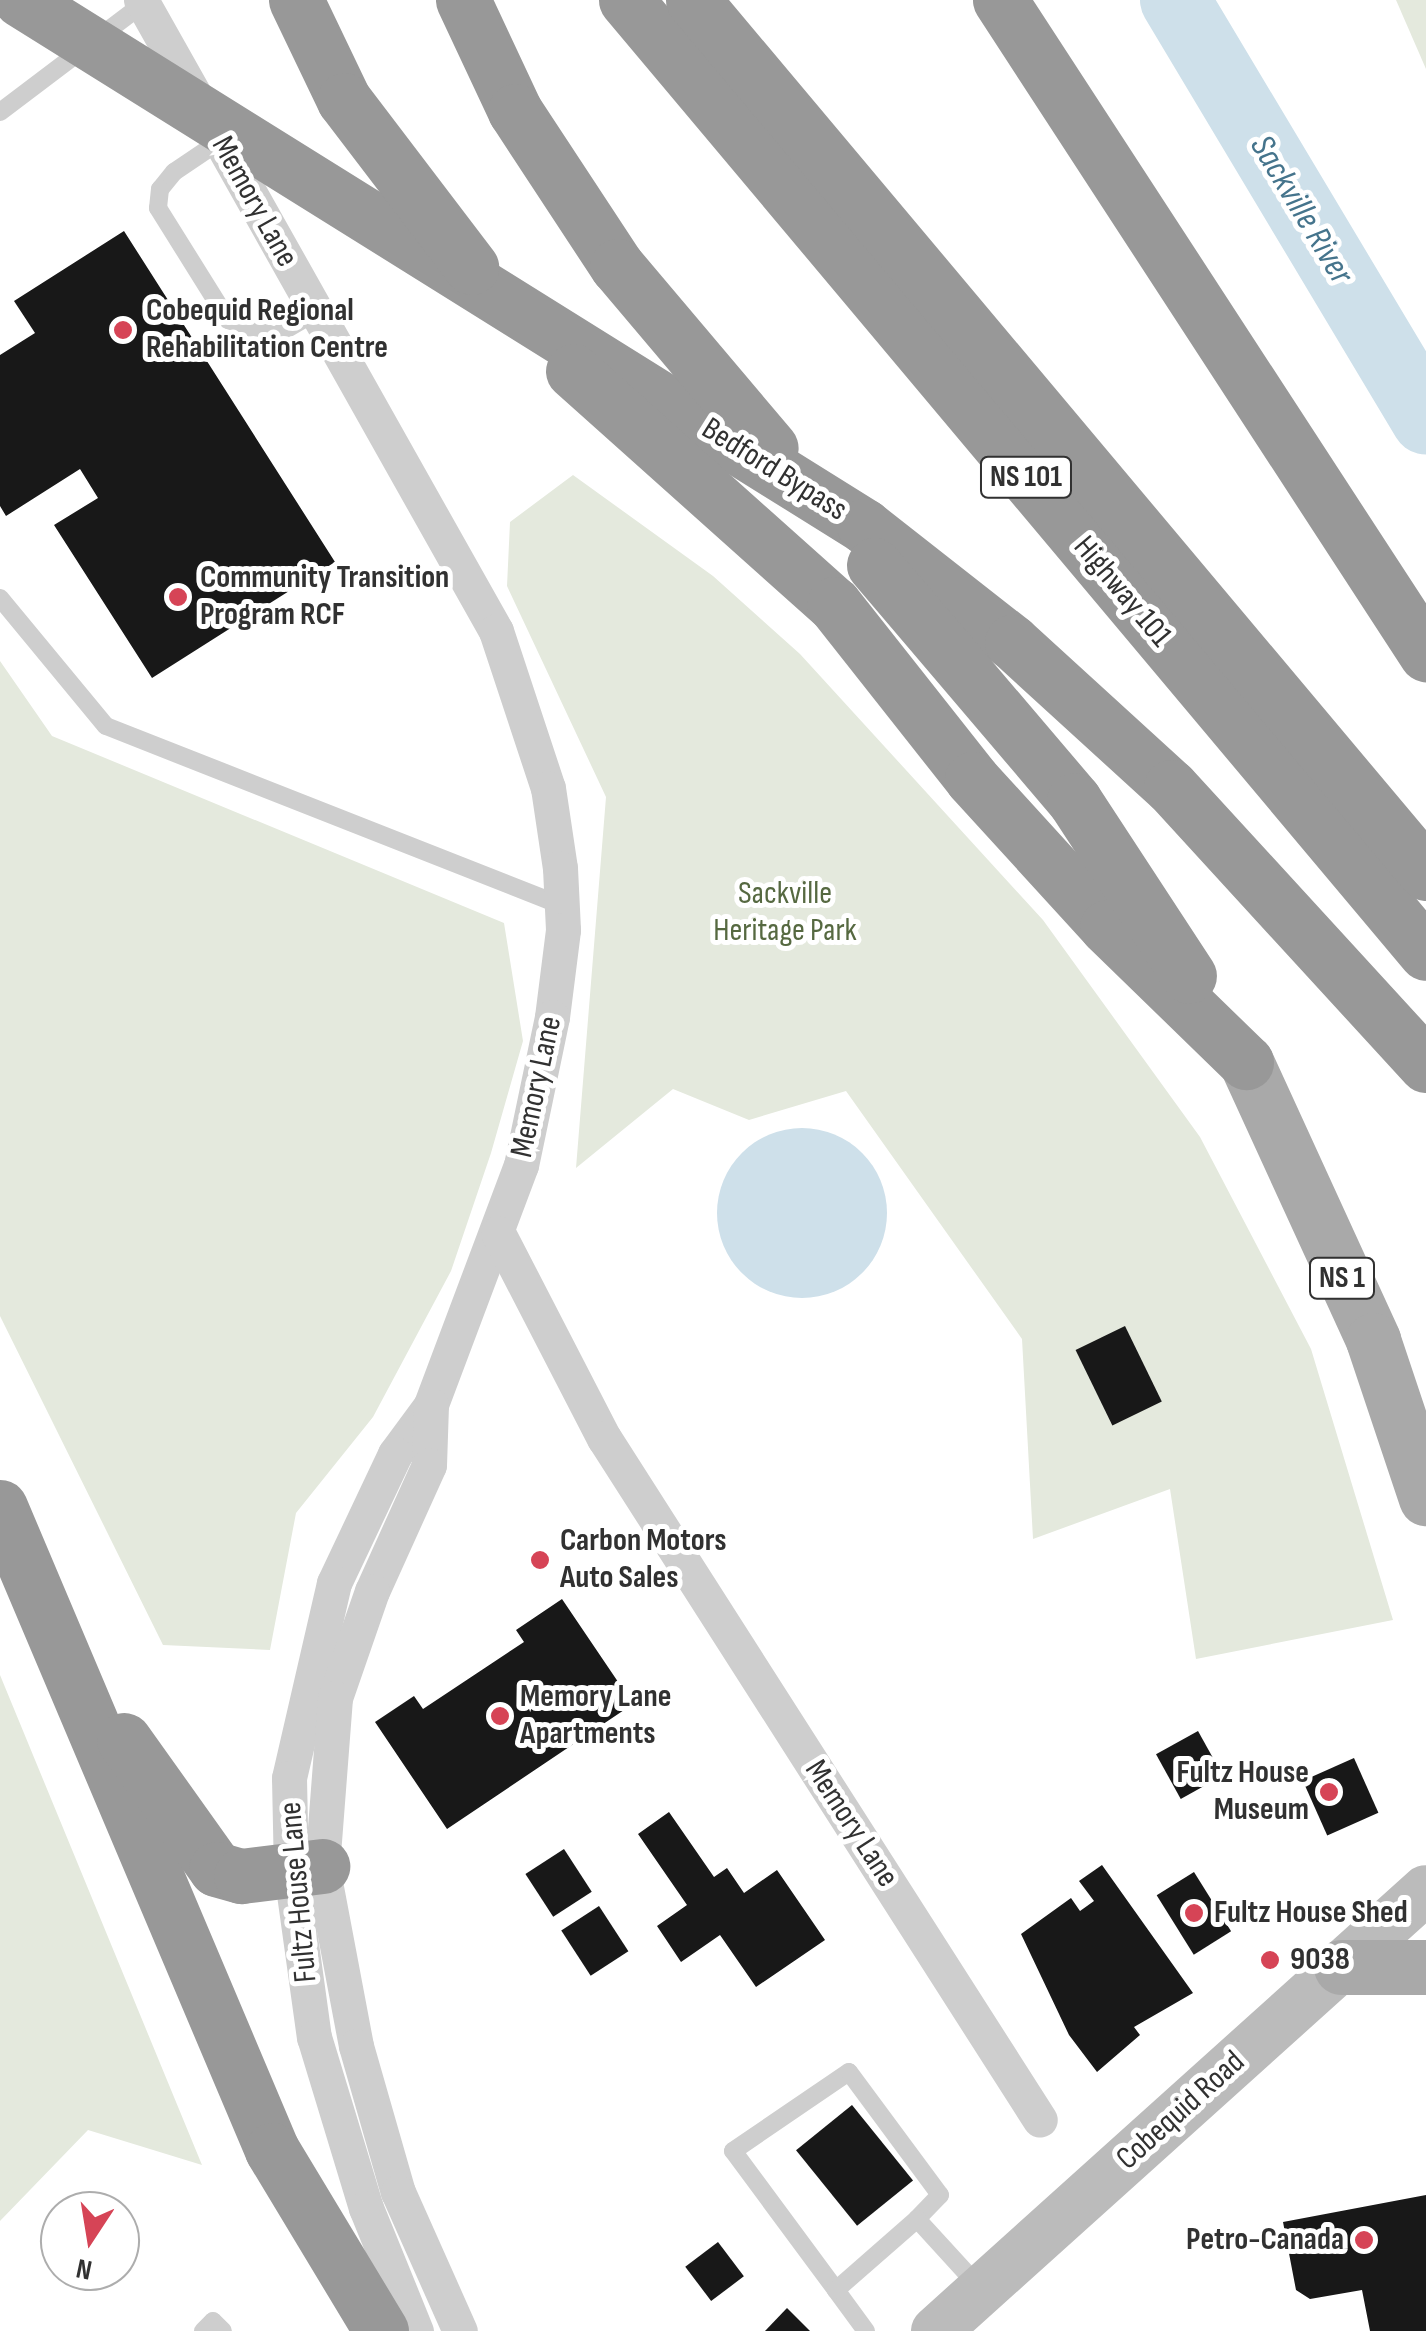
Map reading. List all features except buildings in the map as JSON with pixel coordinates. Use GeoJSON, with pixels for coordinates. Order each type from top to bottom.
{"type":"FeatureCollection","features":[{"type":"Feature","properties":{"kind":"highway","name":"Bedford Bypass"},"geometry":{"type":"LineString","coordinates":[[21,0],[864,526],[1012,642],[1171,787],[1426,1065]]}},
{"type":"Feature","properties":{"kind":"highway"},"geometry":{"type":"LineString","coordinates":[[296,0],[344,100],[483,284],[650,445],[834,604],[972,778],[1106,927],[1246,1062]]}},
{"type":"Feature","properties":{"kind":"highway"},"geometry":{"type":"LineString","coordinates":[[462,0],[515,111],[617,266],[1074,800],[1246,1062]]}},
{"type":"Feature","properties":{"kind":"highway","name":"Highway 101"},"geometry":{"type":"LineString","coordinates":[[626,0],[1426,954]]}},
{"type":"Feature","properties":{"kind":"highway","name":"Highway 101"},"geometry":{"type":"LineString","coordinates":[[693,0],[1426,873]]}},
{"type":"Feature","properties":{"kind":"highway"},"geometry":{"type":"LineString","coordinates":[[1000,0],[1426,654]]}},
{"type":"Feature","properties":{"kind":"highway"},"geometry":{"type":"LineString","coordinates":[[0,1507],[272,2150],[381,2331]]}},
{"type":"Feature","properties":{"kind":"highway"},"geometry":{"type":"LineString","coordinates":[[60,1647],[216,1869],[240,1876],[307,1869]]}},
{"type":"Feature","properties":{"kind":"main road","name":"NS 1"},"geometry":{"type":"LineString","coordinates":[[1246,1062],[1373,1340],[1426,1498]]}},
{"type":"Feature","properties":{"kind":"main road","name":"Cobequid Road"},"geometry":{"type":"LineString","coordinates":[[936,2331],[1426,1890]]}},
{"type":"Feature","properties":{"kind":"main road"},"geometry":{"type":"LineString","coordinates":[[1341,1967],[1426,1967]]}},
{"type":"Feature","properties":{"kind":"street","name":"Memory Lane"},"geometry":{"type":"LineString","coordinates":[[142,2],[496,631],[548,788],[562,906],[552,1017],[521,1165],[498,1233],[604,1438],[1040,2120]]}},
{"type":"Feature","properties":{"kind":"street","name":"Fultz House Lane"},"geometry":{"type":"LineString","coordinates":[[460,2331],[398,2192],[307,1869],[290,1778],[334,1583],[395,1454],[432,1405],[498,1233]]}},
{"type":"Feature","properties":{"kind":"street","name":"Fultz House Lane"},"geometry":{"type":"LineString","coordinates":[[307,1869],[314,2037],[366,2208],[416,2331]]}},
{"type":"Feature","properties":{"kind":"lane"},"geometry":{"type":"LineString","coordinates":[[0,112],[142,2]]}},
{"type":"Feature","properties":{"kind":"lane"},"geometry":{"type":"LineString","coordinates":[[220,141],[174,172],[160,189],[158,208],[228,320],[275,336],[316,312]]}},
{"type":"Feature","properties":{"kind":"lane"},"geometry":{"type":"LineString","coordinates":[[0,598],[106,726],[562,906]]}},
{"type":"Feature","properties":{"kind":"lane"},"geometry":{"type":"LineString","coordinates":[[836,2290],[940,2195],[848,2072],[733,2152],[866,2331]]}},
{"type":"Feature","properties":{"kind":"lane"},"geometry":{"type":"LineString","coordinates":[[917,2218],[981,2289]]}},
{"type":"Feature","properties":{"kind":"lane"},"geometry":{"type":"LineString","coordinates":[[203,2331],[213,2320],[223,2331]]}},
{"type":"Feature","properties":{"kind":"green space"},"geometry":{"type":"Polygon","coordinates":[[[1396,0],[1426,0],[1426,69],[1396,0]]]}},
{"type":"Feature","properties":{"kind":"green space","name":"Sackville Heritage Park"},"geometry":{"type":"Polygon","coordinates":[[[573,475],[713,576],[800,654],[1043,920],[1200,1137],[1311,1349],[1393,1620],[1196,1659],[1170,1489],[1033,1539],[1022,1339],[846,1091],[749,1120],[673,1089],[576,1168],[606,797],[507,586],[510,522],[573,475]]]}},
{"type":"Feature","properties":{"kind":"green space"},"geometry":{"type":"Polygon","coordinates":[[[0,661],[52,736],[504,923],[523,1041],[491,1153],[451,1271],[373,1417],[296,1513],[270,1650],[163,1645],[0,1316],[0,661]]]}},
{"type":"Feature","properties":{"kind":"green space"},"geometry":{"type":"Polygon","coordinates":[[[0,1675],[202,2165],[88,2130],[0,2221],[0,1675]]]}},
{"type":"Feature","properties":{"kind":"water"},"geometry":{"type":"Polygon","coordinates":[[[802,1128],[834,1135],[862,1153],[880,1181],[887,1213],[880,1245],[862,1273],[834,1291],[802,1298],[770,1291],[742,1273],[724,1245],[717,1213],[724,1181],[742,1153],[770,1135],[802,1128]]]}},
{"type":"Feature","properties":{"kind":"waterway","name":"Sackville River"},"geometry":{"type":"LineString","coordinates":[[1175,0],[1426,420]]}},
{"type":"Feature","properties":{"kind":"place","name":"Cobequid Regional Rehabilitation Centre"},"geometry":{"type":"Point","coordinates":[123,330]}},
{"type":"Feature","properties":{"kind":"place","name":"Community Transition Program RCF"},"geometry":{"type":"Point","coordinates":[178,597]}},
{"type":"Feature","properties":{"kind":"place","name":"Carbon Motors Auto Sales"},"geometry":{"type":"Point","coordinates":[540,1560]}},
{"type":"Feature","properties":{"kind":"place","name":"Memory Lane Apartments"},"geometry":{"type":"Point","coordinates":[500,1716]}},
{"type":"Feature","properties":{"kind":"place","name":"Fultz House Museum"},"geometry":{"type":"Point","coordinates":[1329,1792]}},
{"type":"Feature","properties":{"kind":"place","name":"Fultz House Shed"},"geometry":{"type":"Point","coordinates":[1194,1913]}},
{"type":"Feature","properties":{"kind":"place","name":"9038"},"geometry":{"type":"Point","coordinates":[1270,1960]}},
{"type":"Feature","properties":{"kind":"place","name":"Petro-Canada"},"geometry":{"type":"Point","coordinates":[1364,2240]}}]}
